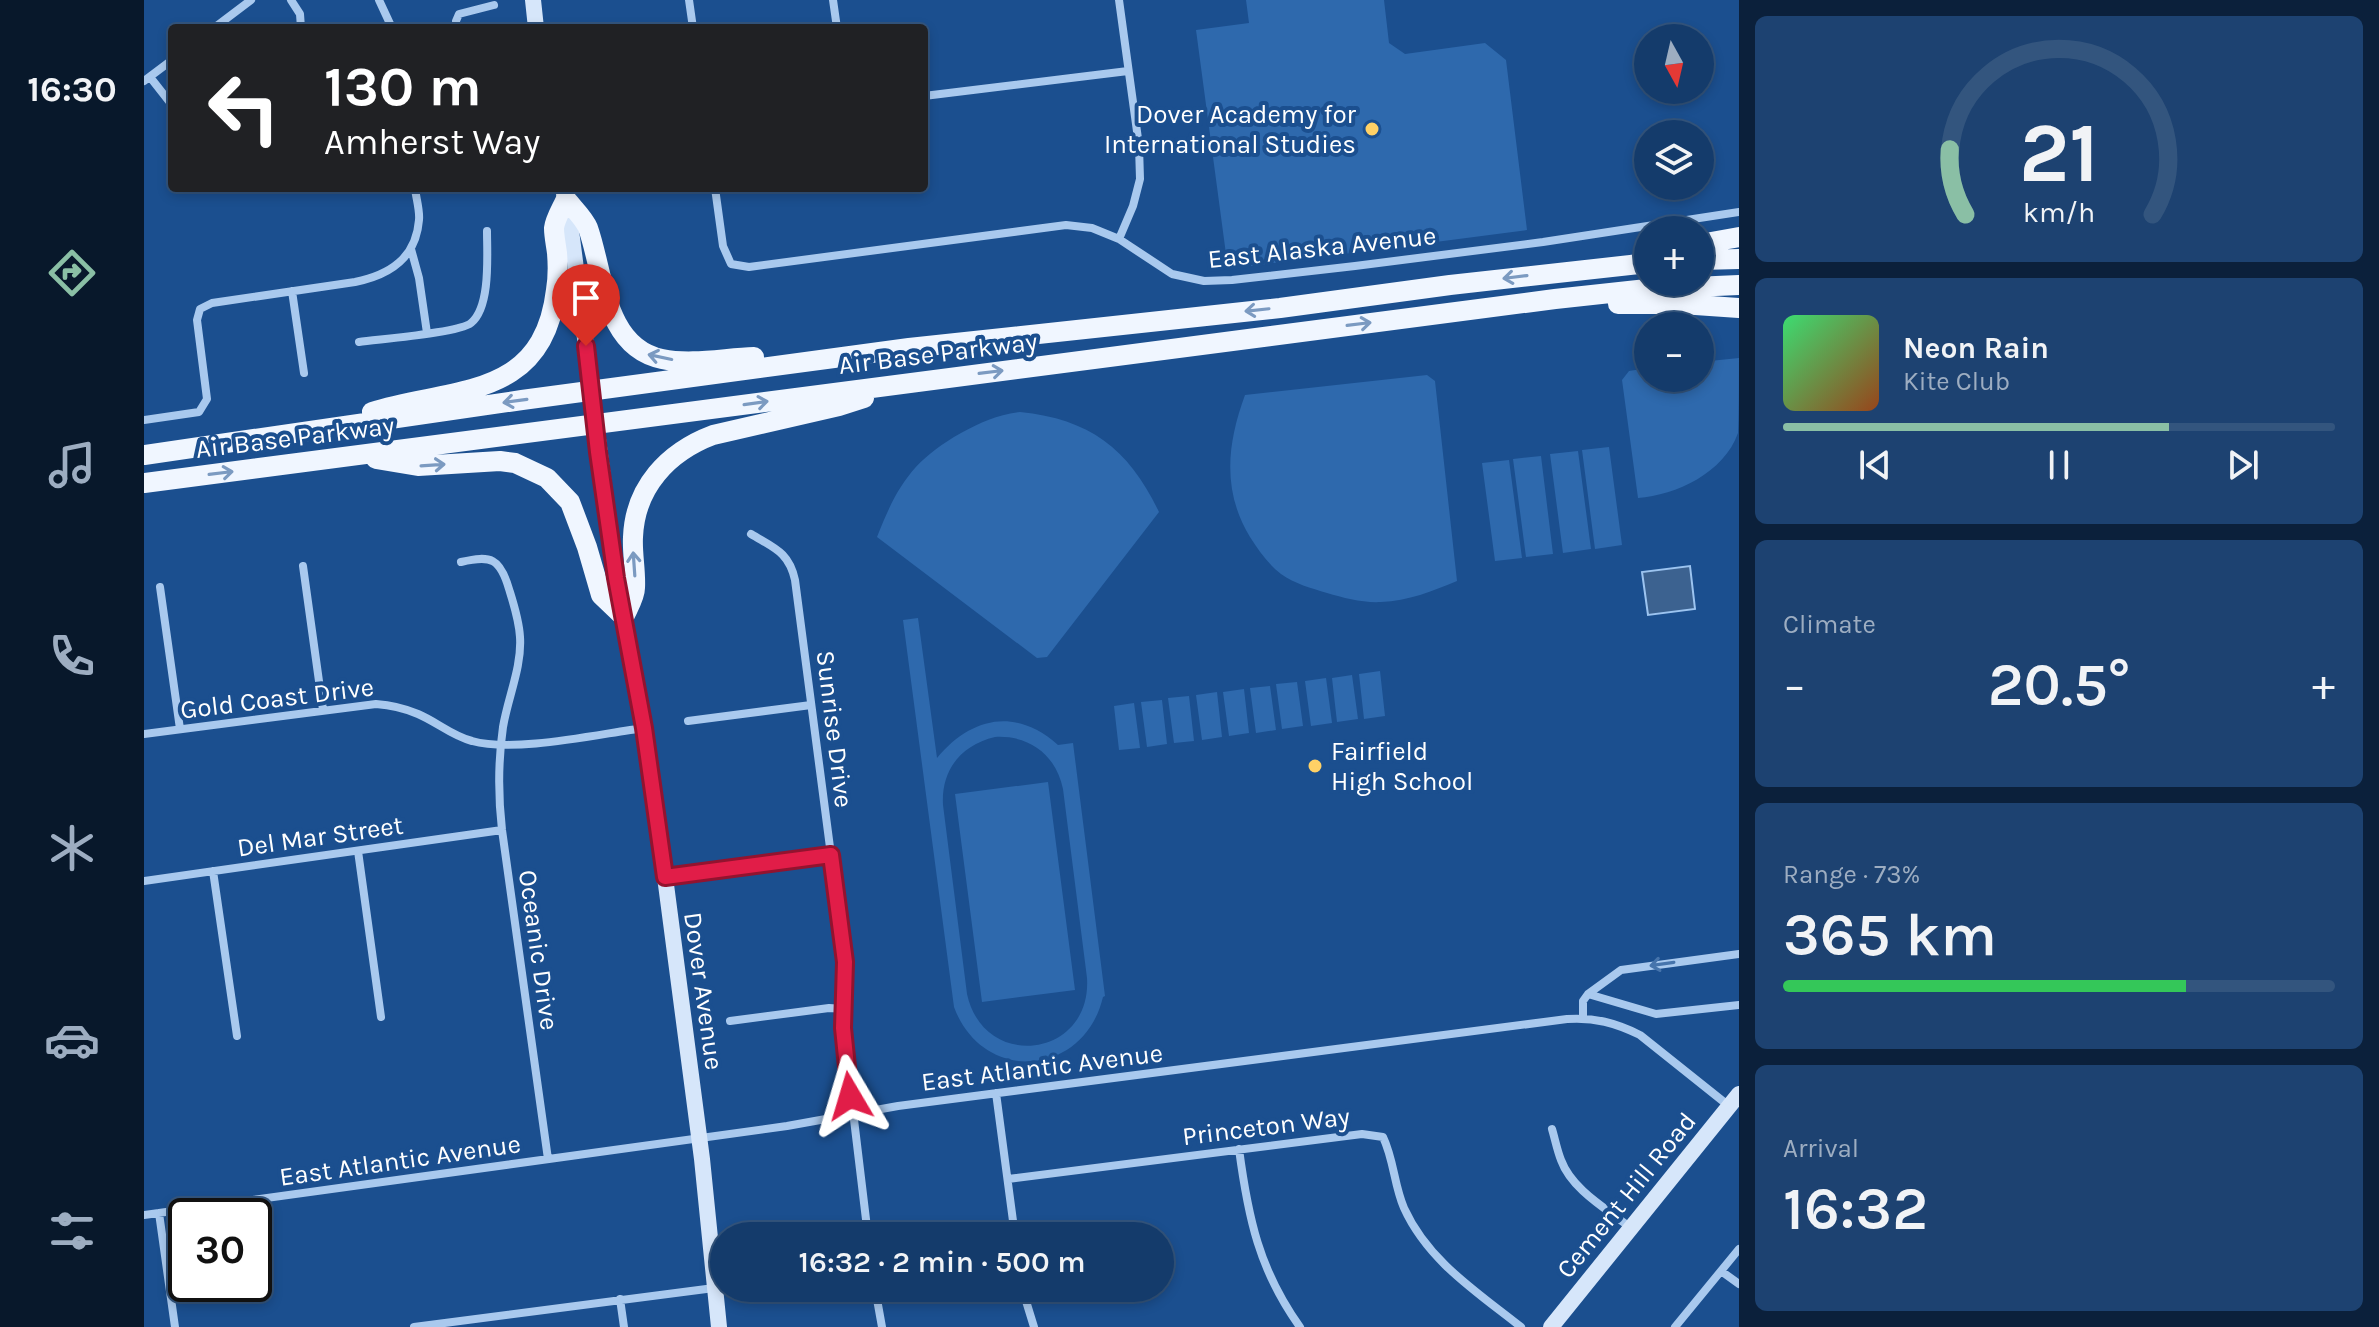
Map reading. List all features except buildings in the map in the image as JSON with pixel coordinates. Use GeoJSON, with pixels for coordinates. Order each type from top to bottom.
{"type":"FeatureCollection","features":[{"type":"Feature","properties":{"kind":"main road"},"geometry":{"type":"LineString","coordinates":[[533,0],[536,24]]}},
{"type":"Feature","properties":{"kind":"main road"},"geometry":{"type":"LineString","coordinates":[[564,194],[587,225],[617,325],[634,346],[647,355],[679,360],[785,356],[821,360]]}},
{"type":"Feature","properties":{"kind":"main road"},"geometry":{"type":"LineString","coordinates":[[319,431],[398,404],[476,390],[506,376],[527,358],[544,333],[553,309],[558,275],[554,228],[564,194]]}},
{"type":"Feature","properties":{"kind":"main road","name":"Dover Avenue"},"geometry":{"type":"LineString","coordinates":[[564,194],[616,578],[644,728],[665,877],[710,1237]]}},
{"type":"Feature","properties":{"kind":"main road"},"geometry":{"type":"LineString","coordinates":[[1714,241],[1739,237]]}},
{"type":"Feature","properties":{"kind":"main road"},"geometry":{"type":"LineString","coordinates":[[1552,273],[1634,256]]}},
{"type":"Feature","properties":{"kind":"main road"},"geometry":{"type":"LineString","coordinates":[[1714,260],[1739,259]]}},
{"type":"Feature","properties":{"kind":"main road","name":"Air Base Parkway"},"geometry":{"type":"LineString","coordinates":[[144,455],[821,360],[1634,264]]}},
{"type":"Feature","properties":{"kind":"main road","name":"Air Base Parkway"},"geometry":{"type":"LineString","coordinates":[[144,483],[1555,299],[1647,289],[1739,285]]}},
{"type":"Feature","properties":{"kind":"main road"},"geometry":{"type":"LineString","coordinates":[[1555,299],[1739,308]]}},
{"type":"Feature","properties":{"kind":"main road"},"geometry":{"type":"LineString","coordinates":[[355,455],[418,466],[500,461],[515,463],[547,478],[570,502],[601,595],[624,617],[635,591],[632,541],[637,509],[652,478],[665,463],[693,442],[713,435],[839,406],[913,382]]}},
{"type":"Feature","properties":{"kind":"main road","name":"Cement Hill Road"},"geometry":{"type":"LineString","coordinates":[[1551,1327],[1734,1100]]}},
{"type":"Feature","properties":{"kind":"main road","name":"Dover Avenue"},"geometry":{"type":"LineString","coordinates":[[716,1302],[719,1327]]}},
{"type":"Feature","properties":{"kind":"street"},"geometry":{"type":"LineString","coordinates":[[219,24],[251,0]]}},
{"type":"Feature","properties":{"kind":"street"},"geometry":{"type":"LineString","coordinates":[[291,0],[300,14],[301,24]]}},
{"type":"Feature","properties":{"kind":"street"},"geometry":{"type":"LineString","coordinates":[[379,0],[390,24]]}},
{"type":"Feature","properties":{"kind":"street"},"geometry":{"type":"LineString","coordinates":[[689,0],[692,24]]}},
{"type":"Feature","properties":{"kind":"street"},"geometry":{"type":"LineString","coordinates":[[833,0],[836,24]]}},
{"type":"Feature","properties":{"kind":"street"},"geometry":{"type":"LineString","coordinates":[[1119,0],[1139,146],[1140,179],[1119,239]]}},
{"type":"Feature","properties":{"kind":"street"},"geometry":{"type":"LineString","coordinates":[[456,24],[459,14],[494,5]]}},
{"type":"Feature","properties":{"kind":"street"},"geometry":{"type":"LineString","coordinates":[[168,63],[147,79],[168,101]]}},
{"type":"Feature","properties":{"kind":"street"},"geometry":{"type":"LineString","coordinates":[[928,96],[1128,71]]}},
{"type":"Feature","properties":{"kind":"street"},"geometry":{"type":"LineString","coordinates":[[144,420],[199,412],[207,399],[197,320],[200,309],[212,303],[368,280],[402,262],[411,249],[419,220],[416,192]]}},
{"type":"Feature","properties":{"kind":"street","name":"East Alaska Avenue"},"geometry":{"type":"LineString","coordinates":[[716,192],[723,246],[731,264],[749,267],[1066,225],[1092,228],[1119,239],[1172,274],[1204,281],[1543,242],[1739,212]]}},
{"type":"Feature","properties":{"kind":"street"},"geometry":{"type":"LineString","coordinates":[[359,342],[455,330],[471,323],[479,312],[486,283],[487,231]]}},
{"type":"Feature","properties":{"kind":"street"},"geometry":{"type":"LineString","coordinates":[[411,249],[419,278],[427,333]]}},
{"type":"Feature","properties":{"kind":"street"},"geometry":{"type":"LineString","coordinates":[[292,291],[304,373]]}},
{"type":"Feature","properties":{"kind":"street","name":"Sunrise Drive"},"geometry":{"type":"LineString","coordinates":[[751,534],[783,554],[792,565],[845,962],[843,1028],[866,1222]]}},
{"type":"Feature","properties":{"kind":"street","name":"Oceanic Drive"},"geometry":{"type":"LineString","coordinates":[[461,562],[492,559],[502,568],[517,614],[519,659],[503,726],[498,784],[548,1159]]}},
{"type":"Feature","properties":{"kind":"street"},"geometry":{"type":"LineString","coordinates":[[303,566],[323,710]]}},
{"type":"Feature","properties":{"kind":"street"},"geometry":{"type":"LineString","coordinates":[[160,587],[180,729]]}},
{"type":"Feature","properties":{"kind":"street","name":"Gold Coast Drive"},"geometry":{"type":"LineString","coordinates":[[144,734],[376,704],[417,713],[454,736],[476,743],[532,744],[644,728]]}},
{"type":"Feature","properties":{"kind":"street"},"geometry":{"type":"LineString","coordinates":[[688,721],[811,705]]}},
{"type":"Feature","properties":{"kind":"street","name":"Del Mar Street"},"geometry":{"type":"LineString","coordinates":[[144,881],[502,830]]}},
{"type":"Feature","properties":{"kind":"street"},"geometry":{"type":"LineString","coordinates":[[358,851],[381,1017]]}},
{"type":"Feature","properties":{"kind":"street"},"geometry":{"type":"LineString","coordinates":[[665,877],[831,855]]}},
{"type":"Feature","properties":{"kind":"street"},"geometry":{"type":"LineString","coordinates":[[213,871],[237,1036]]}},
{"type":"Feature","properties":{"kind":"street"},"geometry":{"type":"LineString","coordinates":[[1583,1018],[1583,1001],[1588,994],[1621,970],[1739,954]]}},
{"type":"Feature","properties":{"kind":"street"},"geometry":{"type":"LineString","coordinates":[[1588,994],[1656,1014],[1739,1005]]}},
{"type":"Feature","properties":{"kind":"street"},"geometry":{"type":"LineString","coordinates":[[730,1021],[829,1008],[844,1009]]}},
{"type":"Feature","properties":{"kind":"street","name":"East Atlantic Avenue"},"geometry":{"type":"LineString","coordinates":[[144,1215],[700,1138],[996,1093],[1583,1018],[1623,1026],[1640,1035],[1734,1100]]}},
{"type":"Feature","properties":{"kind":"street"},"geometry":{"type":"LineString","coordinates":[[996,1093],[1013,1222]]}},
{"type":"Feature","properties":{"kind":"street"},"geometry":{"type":"LineString","coordinates":[[1552,1129],[1561,1162],[1569,1176],[1631,1228]]}},
{"type":"Feature","properties":{"kind":"street","name":"Princeton Way"},"geometry":{"type":"LineString","coordinates":[[1008,1179],[1362,1134],[1383,1137],[1391,1154],[1395,1183],[1416,1231],[1453,1273],[1521,1327]]}},
{"type":"Feature","properties":{"kind":"street"},"geometry":{"type":"LineString","coordinates":[[1239,1149],[1248,1213],[1257,1247],[1287,1310],[1300,1327]]}},
{"type":"Feature","properties":{"kind":"street"},"geometry":{"type":"LineString","coordinates":[[159,1213],[175,1327]]}},
{"type":"Feature","properties":{"kind":"street"},"geometry":{"type":"LineString","coordinates":[[1675,1327],[1739,1249]]}},
{"type":"Feature","properties":{"kind":"street"},"geometry":{"type":"LineString","coordinates":[[1721,1271],[1739,1284]]}},
{"type":"Feature","properties":{"kind":"street"},"geometry":{"type":"LineString","coordinates":[[414,1327],[472,1323],[620,1299],[710,1288]]}},
{"type":"Feature","properties":{"kind":"street"},"geometry":{"type":"LineString","coordinates":[[620,1299],[624,1327]]}},
{"type":"Feature","properties":{"kind":"street"},"geometry":{"type":"LineString","coordinates":[[878,1302],[882,1327]]}},
{"type":"Feature","properties":{"kind":"street"},"geometry":{"type":"LineString","coordinates":[[1026,1302],[1034,1327]]}},
{"type":"Feature","properties":{"kind":"shaded area","name":"Dover Academy for International Studies"},"geometry":{"type":"Polygon","coordinates":[[[1246,0],[1384,0],[1389,43],[1405,54],[1485,43],[1506,60],[1527,230],[1228,269],[1196,30],[1249,23],[1246,0]]]}},
{"type":"Feature","properties":{"kind":"shaded area"},"geometry":{"type":"Polygon","coordinates":[[[1739,358],[1738,433],[1731,447],[1710,470],[1683,487],[1638,498],[1622,380],[1629,371],[1634,370],[1634,392],[1714,392],[1714,361],[1739,358]]]}},
{"type":"Feature","properties":{"kind":"shaded area"},"geometry":{"type":"Polygon","coordinates":[[[1427,375],[1435,381],[1457,581],[1411,598],[1374,602],[1327,593],[1281,574],[1250,537],[1241,520],[1231,485],[1231,449],[1245,395],[1427,375]]]}},
{"type":"Feature","properties":{"kind":"shaded area"},"geometry":{"type":"Polygon","coordinates":[[[1020,412],[1067,422],[1104,441],[1134,471],[1159,512],[1047,657],[1037,658],[877,537],[908,476],[930,453],[976,426],[1020,412]]]}},
{"type":"Feature","properties":{"kind":"shaded area"},"geometry":{"type":"Polygon","coordinates":[[[1609,447],[1622,545],[1595,549],[1582,450],[1609,447]]]}},
{"type":"Feature","properties":{"kind":"shaded area"},"geometry":{"type":"Polygon","coordinates":[[[1578,451],[1591,549],[1563,553],[1550,454],[1578,451]]]}},
{"type":"Feature","properties":{"kind":"shaded area"},"geometry":{"type":"Polygon","coordinates":[[[1541,456],[1553,554],[1526,557],[1513,459],[1541,456]]]}},
{"type":"Feature","properties":{"kind":"shaded area"},"geometry":{"type":"Polygon","coordinates":[[[1509,460],[1522,558],[1495,561],[1482,463],[1509,460]]]}},
{"type":"Feature","properties":{"kind":"shaded area"},"geometry":{"type":"Polygon","coordinates":[[[1690,566],[1695,609],[1648,615],[1642,572],[1690,566]]]}},
{"type":"Feature","properties":{"kind":"shaded area"},"geometry":{"type":"Polygon","coordinates":[[[918,618],[937,758],[964,733],[994,722],[1026,725],[1058,745],[1073,743],[1105,996],[1092,1024],[1076,1043],[1055,1056],[1032,1061],[1009,1059],[987,1050],[968,1032],[954,1007],[903,620],[918,618]],[[1008,737],[983,741],[963,753],[950,770],[943,792],[943,805],[967,994],[977,1019],[994,1036],[1014,1044],[1035,1045],[1056,1039],[1073,1025],[1084,1005],[1087,978],[1060,777],[1040,750],[1008,737]]]}},
{"type":"Feature","properties":{"kind":"shaded area"},"geometry":{"type":"Polygon","coordinates":[[[1380,671],[1385,716],[1364,719],[1359,674],[1380,671]]]}},
{"type":"Feature","properties":{"kind":"shaded area"},"geometry":{"type":"Polygon","coordinates":[[[1352,675],[1358,719],[1337,722],[1332,678],[1352,675]]]}},
{"type":"Feature","properties":{"kind":"shaded area"},"geometry":{"type":"Polygon","coordinates":[[[1326,678],[1332,723],[1311,726],[1305,681],[1326,678]]]}},
{"type":"Feature","properties":{"kind":"shaded area"},"geometry":{"type":"Polygon","coordinates":[[[1297,682],[1303,726],[1282,729],[1276,684],[1297,682]]]}},
{"type":"Feature","properties":{"kind":"shaded area"},"geometry":{"type":"Polygon","coordinates":[[[1270,686],[1276,730],[1256,733],[1250,688],[1270,686]]]}},
{"type":"Feature","properties":{"kind":"shaded area"},"geometry":{"type":"Polygon","coordinates":[[[1244,689],[1249,733],[1229,736],[1223,692],[1244,689]]]}},
{"type":"Feature","properties":{"kind":"shaded area"},"geometry":{"type":"Polygon","coordinates":[[[1217,692],[1222,737],[1202,740],[1196,695],[1217,692]]]}},
{"type":"Feature","properties":{"kind":"shaded area"},"geometry":{"type":"Polygon","coordinates":[[[1189,696],[1194,741],[1174,743],[1168,698],[1189,696]]]}},
{"type":"Feature","properties":{"kind":"shaded area"},"geometry":{"type":"Polygon","coordinates":[[[1162,700],[1167,744],[1147,747],[1141,702],[1162,700]]]}},
{"type":"Feature","properties":{"kind":"shaded area"},"geometry":{"type":"Polygon","coordinates":[[[1134,703],[1140,748],[1119,750],[1114,706],[1134,703]]]}},
{"type":"Feature","properties":{"kind":"shaded area"},"geometry":{"type":"Polygon","coordinates":[[[1048,782],[1075,990],[982,1002],[955,794],[1048,782]]]}},
{"type":"Feature","properties":{"kind":"place","name":"Dover Academy for International Studies"},"geometry":{"type":"Point","coordinates":[1372,129]}},
{"type":"Feature","properties":{"kind":"place","name":"Fairfield High School"},"geometry":{"type":"Point","coordinates":[1315,766]}},
{"type":"Feature","properties":{"kind":"route"},"geometry":{"type":"LineString","coordinates":[[586,346],[616,578],[644,728],[665,877],[831,855],[845,962],[843,1028],[850,1096]]}}]}
